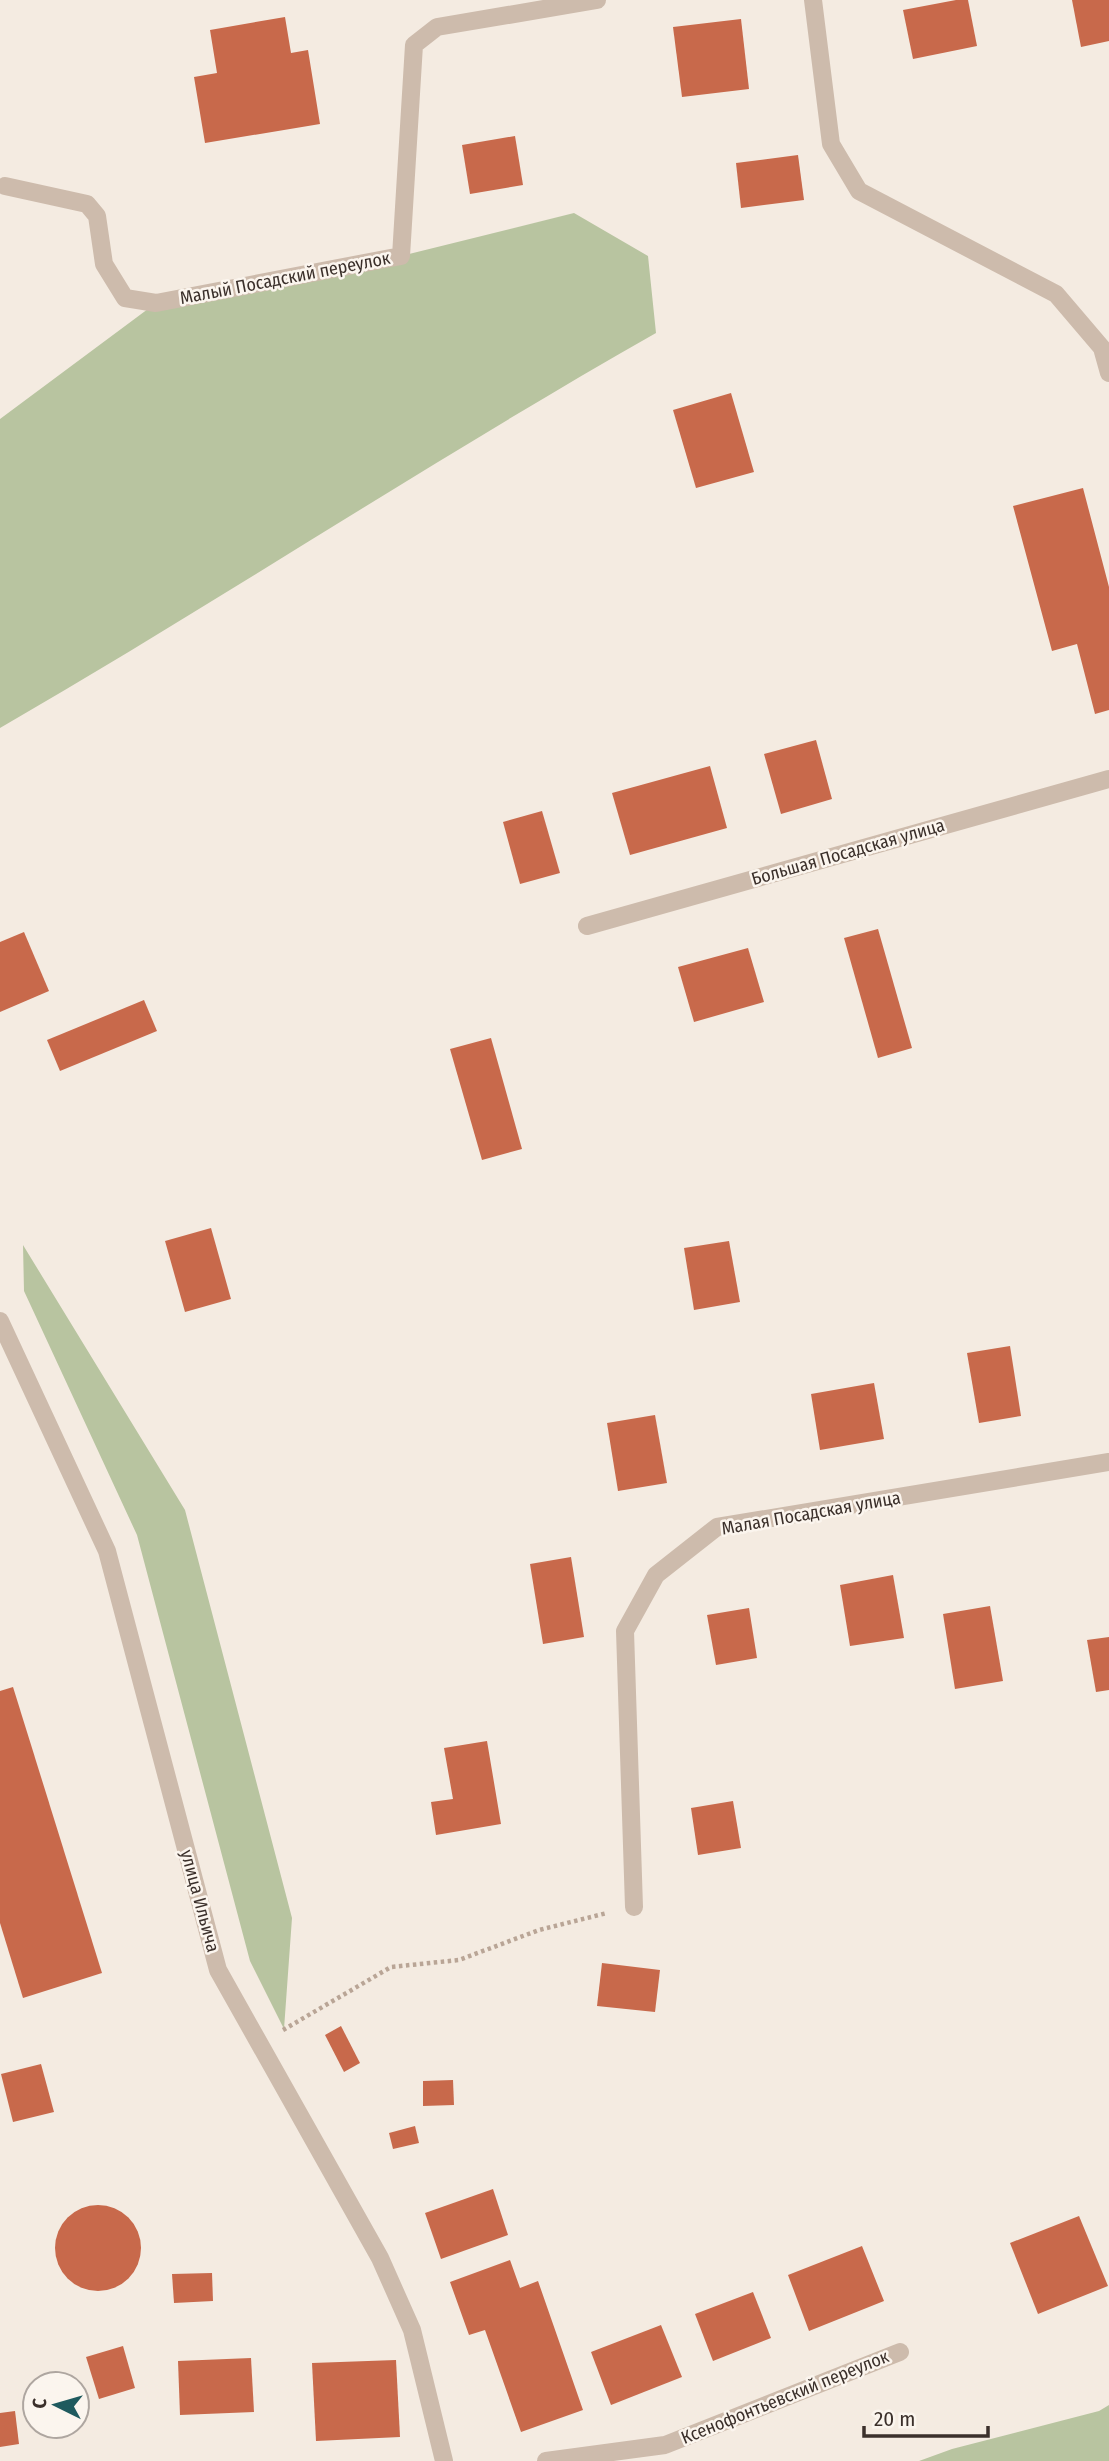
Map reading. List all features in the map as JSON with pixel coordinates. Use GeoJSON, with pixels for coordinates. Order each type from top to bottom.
{"type":"FeatureCollection","features":[{"type":"Feature","properties":{"kind":"street","name":"Малый Посадский переулок"},"geometry":{"type":"LineString","coordinates":[[5,186],[88,204],[97,216],[104,264],[125,298],[156,303],[401,256],[414,45],[437,27],[597,0]]}},
{"type":"Feature","properties":{"kind":"street"},"geometry":{"type":"LineString","coordinates":[[813,0],[831,144],[859,191],[1056,294],[1102,348],[1109,373]]}},
{"type":"Feature","properties":{"kind":"street","name":"Большая Посадская улица"},"geometry":{"type":"LineString","coordinates":[[587,926],[1109,779]]}},
{"type":"Feature","properties":{"kind":"street","name":"улица Ильича"},"geometry":{"type":"LineString","coordinates":[[0,1321],[107,1551],[218,1969],[380,2258],[412,2330],[444,2461]]}},
{"type":"Feature","properties":{"kind":"street","name":"Малая Посадская улица"},"geometry":{"type":"LineString","coordinates":[[634,1907],[625,1632],[656,1575],[717,1527],[1109,1462]]}},
{"type":"Feature","properties":{"kind":"street","name":"Ксенофонтьевский переулок"},"geometry":{"type":"LineString","coordinates":[[546,2461],[665,2445],[900,2352]]}},
{"type":"Feature","properties":{"kind":"path"},"geometry":{"type":"LineString","coordinates":[[256,2040],[284,2029],[391,1967],[459,1960],[539,1930],[634,1907]]}},
{"type":"Feature","properties":{"kind":"green space"},"geometry":{"type":"Polygon","coordinates":[[[574,213],[648,256],[656,333],[0,728],[0,419],[156,303],[401,256],[574,213]]]}},
{"type":"Feature","properties":{"kind":"green space"},"geometry":{"type":"Polygon","coordinates":[[[23,1245],[185,1510],[292,1918],[284,2029],[250,1961],[137,1535],[24,1291],[23,1245]]]}},
{"type":"Feature","properties":{"kind":"green space"},"geometry":{"type":"Polygon","coordinates":[[[1109,2405],[1109,2461],[919,2461],[952,2449],[1099,2411],[1109,2405]]]}},
{"type":"Feature","properties":{"kind":"building"},"geometry":{"type":"Polygon","coordinates":[[[968,0],[977,46],[913,59],[903,10],[968,0]]]}},
{"type":"Feature","properties":{"kind":"building"},"geometry":{"type":"Polygon","coordinates":[[[1072,0],[1109,0],[1109,41],[1081,47],[1072,0]]]}},
{"type":"Feature","properties":{"kind":"building"},"geometry":{"type":"Polygon","coordinates":[[[285,17],[291,53],[308,50],[320,124],[205,143],[194,77],[217,73],[210,30],[285,17]]]}},
{"type":"Feature","properties":{"kind":"building"},"geometry":{"type":"Polygon","coordinates":[[[741,19],[749,89],[682,97],[673,27],[741,19]]]}},
{"type":"Feature","properties":{"kind":"building"},"geometry":{"type":"Polygon","coordinates":[[[515,136],[523,185],[470,194],[462,145],[515,136]]]}},
{"type":"Feature","properties":{"kind":"building"},"geometry":{"type":"Polygon","coordinates":[[[798,155],[804,200],[741,208],[736,163],[798,155]]]}},
{"type":"Feature","properties":{"kind":"building"},"geometry":{"type":"Polygon","coordinates":[[[731,393],[754,472],[696,488],[673,410],[731,393]]]}},
{"type":"Feature","properties":{"kind":"building"},"geometry":{"type":"Polygon","coordinates":[[[1083,488],[1109,587],[1109,710],[1095,714],[1077,644],[1052,651],[1013,506],[1083,488]]]}},
{"type":"Feature","properties":{"kind":"building"},"geometry":{"type":"Polygon","coordinates":[[[816,740],[832,799],[781,814],[764,754],[816,740]]]}},
{"type":"Feature","properties":{"kind":"building"},"geometry":{"type":"Polygon","coordinates":[[[710,766],[727,828],[630,855],[612,793],[710,766]]]}},
{"type":"Feature","properties":{"kind":"building"},"geometry":{"type":"Polygon","coordinates":[[[542,811],[560,873],[520,884],[503,822],[542,811]]]}},
{"type":"Feature","properties":{"kind":"building"},"geometry":{"type":"Polygon","coordinates":[[[878,929],[912,1048],[878,1058],[844,938],[878,929]]]}},
{"type":"Feature","properties":{"kind":"building"},"geometry":{"type":"Polygon","coordinates":[[[24,932],[49,991],[0,1012],[0,942],[24,932]]]}},
{"type":"Feature","properties":{"kind":"building"},"geometry":{"type":"Polygon","coordinates":[[[748,948],[764,1002],[694,1022],[678,967],[748,948]]]}},
{"type":"Feature","properties":{"kind":"building"},"geometry":{"type":"Polygon","coordinates":[[[144,1000],[157,1031],[60,1071],[47,1040],[144,1000]]]}},
{"type":"Feature","properties":{"kind":"building"},"geometry":{"type":"Polygon","coordinates":[[[491,1038],[522,1149],[482,1160],[450,1049],[491,1038]]]}},
{"type":"Feature","properties":{"kind":"building"},"geometry":{"type":"Polygon","coordinates":[[[211,1228],[231,1299],[185,1312],[165,1241],[211,1228]]]}},
{"type":"Feature","properties":{"kind":"building"},"geometry":{"type":"Polygon","coordinates":[[[729,1241],[740,1302],[694,1310],[684,1248],[729,1241]]]}},
{"type":"Feature","properties":{"kind":"building"},"geometry":{"type":"Polygon","coordinates":[[[1010,1346],[1021,1416],[979,1423],[967,1353],[1010,1346]]]}},
{"type":"Feature","properties":{"kind":"building"},"geometry":{"type":"Polygon","coordinates":[[[874,1383],[884,1439],[820,1450],[811,1394],[874,1383]]]}},
{"type":"Feature","properties":{"kind":"building"},"geometry":{"type":"Polygon","coordinates":[[[655,1415],[667,1483],[618,1491],[607,1423],[655,1415]]]}},
{"type":"Feature","properties":{"kind":"building"},"geometry":{"type":"Polygon","coordinates":[[[571,1557],[584,1637],[543,1644],[530,1564],[571,1557]]]}},
{"type":"Feature","properties":{"kind":"building"},"geometry":{"type":"Polygon","coordinates":[[[893,1575],[904,1638],[850,1646],[840,1585],[893,1575]]]}},
{"type":"Feature","properties":{"kind":"building"},"geometry":{"type":"Polygon","coordinates":[[[990,1606],[1003,1681],[955,1689],[943,1614],[990,1606]]]}},
{"type":"Feature","properties":{"kind":"building"},"geometry":{"type":"Polygon","coordinates":[[[749,1608],[757,1658],[716,1665],[707,1615],[749,1608]]]}},
{"type":"Feature","properties":{"kind":"building"},"geometry":{"type":"Polygon","coordinates":[[[1109,1637],[1109,1690],[1096,1692],[1087,1640],[1109,1637]]]}},
{"type":"Feature","properties":{"kind":"building"},"geometry":{"type":"Polygon","coordinates":[[[13,1687],[102,1973],[23,1998],[0,1923],[0,1691],[13,1687]]]}},
{"type":"Feature","properties":{"kind":"building"},"geometry":{"type":"Polygon","coordinates":[[[487,1741],[501,1824],[436,1835],[431,1802],[453,1799],[444,1748],[487,1741]]]}},
{"type":"Feature","properties":{"kind":"building"},"geometry":{"type":"Polygon","coordinates":[[[733,1801],[741,1848],[698,1855],[691,1808],[733,1801]]]}},
{"type":"Feature","properties":{"kind":"building"},"geometry":{"type":"Polygon","coordinates":[[[602,1963],[660,1970],[655,2012],[597,2006],[602,1963]]]}},
{"type":"Feature","properties":{"kind":"building"},"geometry":{"type":"Polygon","coordinates":[[[341,2026],[360,2063],[344,2072],[325,2035],[341,2026]]]}},
{"type":"Feature","properties":{"kind":"building"},"geometry":{"type":"Polygon","coordinates":[[[41,2064],[54,2112],[13,2122],[1,2074],[41,2064]]]}},
{"type":"Feature","properties":{"kind":"building"},"geometry":{"type":"Polygon","coordinates":[[[453,2080],[454,2105],[423,2106],[423,2081],[453,2080]]]}},
{"type":"Feature","properties":{"kind":"building"},"geometry":{"type":"Polygon","coordinates":[[[415,2126],[419,2143],[393,2149],[389,2133],[415,2126]]]}},
{"type":"Feature","properties":{"kind":"building"},"geometry":{"type":"Polygon","coordinates":[[[493,2189],[508,2235],[441,2259],[425,2213],[493,2189]]]}},
{"type":"Feature","properties":{"kind":"building"},"geometry":{"type":"Polygon","coordinates":[[[98,2205],[114,2209],[128,2218],[137,2232],[141,2248],[137,2264],[128,2278],[114,2287],[98,2291],[82,2287],[68,2278],[59,2264],[55,2248],[59,2232],[68,2218],[82,2209],[98,2205]]]}},
{"type":"Feature","properties":{"kind":"building"},"geometry":{"type":"Polygon","coordinates":[[[1079,2216],[1108,2286],[1038,2314],[1010,2243],[1079,2216]]]}},
{"type":"Feature","properties":{"kind":"building"},"geometry":{"type":"Polygon","coordinates":[[[862,2246],[884,2301],[809,2331],[788,2275],[862,2246]]]}},
{"type":"Feature","properties":{"kind":"building"},"geometry":{"type":"Polygon","coordinates":[[[510,2260],[520,2288],[538,2281],[583,2410],[521,2432],[485,2330],[469,2335],[450,2282],[510,2260]]]}},
{"type":"Feature","properties":{"kind":"building"},"geometry":{"type":"Polygon","coordinates":[[[212,2273],[213,2301],[174,2303],[172,2274],[212,2273]]]}},
{"type":"Feature","properties":{"kind":"building"},"geometry":{"type":"Polygon","coordinates":[[[753,2292],[771,2338],[713,2361],[695,2314],[753,2292]]]}},
{"type":"Feature","properties":{"kind":"building"},"geometry":{"type":"Polygon","coordinates":[[[661,2325],[682,2377],[611,2405],[591,2352],[661,2325]]]}},
{"type":"Feature","properties":{"kind":"building"},"geometry":{"type":"Polygon","coordinates":[[[123,2346],[135,2388],[99,2399],[86,2357],[123,2346]]]}},
{"type":"Feature","properties":{"kind":"building"},"geometry":{"type":"Polygon","coordinates":[[[251,2358],[254,2412],[180,2415],[178,2361],[251,2358]]]}},
{"type":"Feature","properties":{"kind":"building"},"geometry":{"type":"Polygon","coordinates":[[[396,2360],[400,2437],[316,2441],[312,2363],[396,2360]]]}},
{"type":"Feature","properties":{"kind":"building"},"geometry":{"type":"Polygon","coordinates":[[[15,2411],[19,2444],[0,2447],[0,2413],[15,2411]]]}}]}
